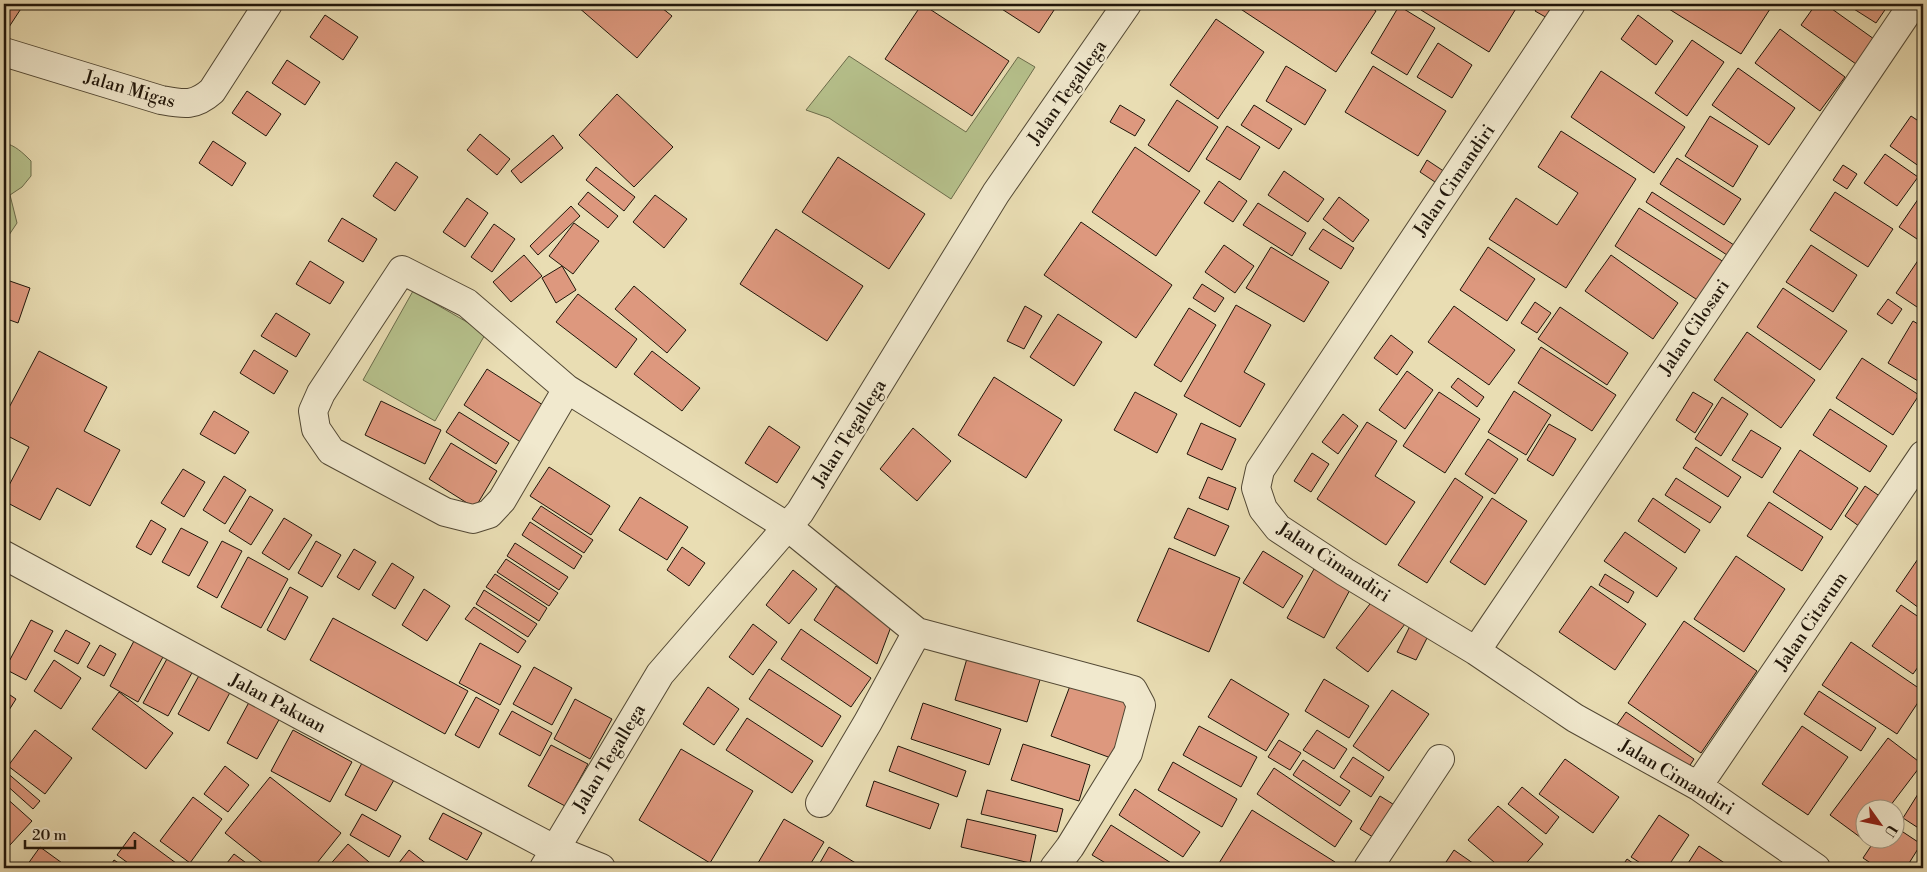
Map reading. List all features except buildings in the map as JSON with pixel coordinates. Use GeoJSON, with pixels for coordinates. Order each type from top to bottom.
{"type":"FeatureCollection","features":[{"type":"Feature","properties":{"kind":"street","name":"Jalan Migas"},"geometry":{"type":"LineString","coordinates":[[4,52],[161,100],[184,104],[201,101],[212,91],[268,4]]}},
{"type":"Feature","properties":{"kind":"street","name":"Jalan Tegallega"},"geometry":{"type":"LineString","coordinates":[[549,859],[660,674],[794,520],[996,193],[1128,4]]}},
{"type":"Feature","properties":{"kind":"street","name":"Jalan Cimandiri"},"geometry":{"type":"LineString","coordinates":[[1571,4],[1260,470],[1256,488],[1263,509],[1278,528],[1345,572],[1476,651],[1575,718],[1698,786],[1816,868]]}},
{"type":"Feature","properties":{"kind":"street","name":"Jalan Cilosari"},"geometry":{"type":"LineString","coordinates":[[1476,651],[1913,4]]}},
{"type":"Feature","properties":{"kind":"street"},"geometry":{"type":"LineString","coordinates":[[567,389],[502,500],[489,514],[473,520],[445,512],[331,451],[316,429],[313,411],[321,393],[402,270],[467,303],[567,389],[794,520],[917,632],[1133,690],[1138,696],[1141,705],[1128,754],[1070,847],[1054,868]]}},
{"type":"Feature","properties":{"kind":"street","name":"Jalan Citarum"},"geometry":{"type":"LineString","coordinates":[[1698,786],[1923,455]]}},
{"type":"Feature","properties":{"kind":"street","name":"Jalan Pakuan"},"geometry":{"type":"LineString","coordinates":[[4,555],[302,716],[549,859],[601,868]]}},
{"type":"Feature","properties":{"kind":"street"},"geometry":{"type":"LineString","coordinates":[[820,803],[868,722],[917,632]]}},
{"type":"Feature","properties":{"kind":"street"},"geometry":{"type":"LineString","coordinates":[[1368,868],[1440,759]]}},
{"type":"Feature","properties":{"kind":"green space"},"geometry":{"type":"Polygon","coordinates":[[[849,56],[966,132],[1018,57],[1035,67],[951,199],[829,118],[806,110],[849,56]]]}},
{"type":"Feature","properties":{"kind":"green space"},"geometry":{"type":"Polygon","coordinates":[[[4,143],[15,147],[31,161],[31,176],[22,187],[10,195],[17,223],[9,235],[4,238],[4,143]]]}},
{"type":"Feature","properties":{"kind":"green space"},"geometry":{"type":"Polygon","coordinates":[[[413,291],[486,333],[435,421],[363,380],[413,291]]]}}]}
